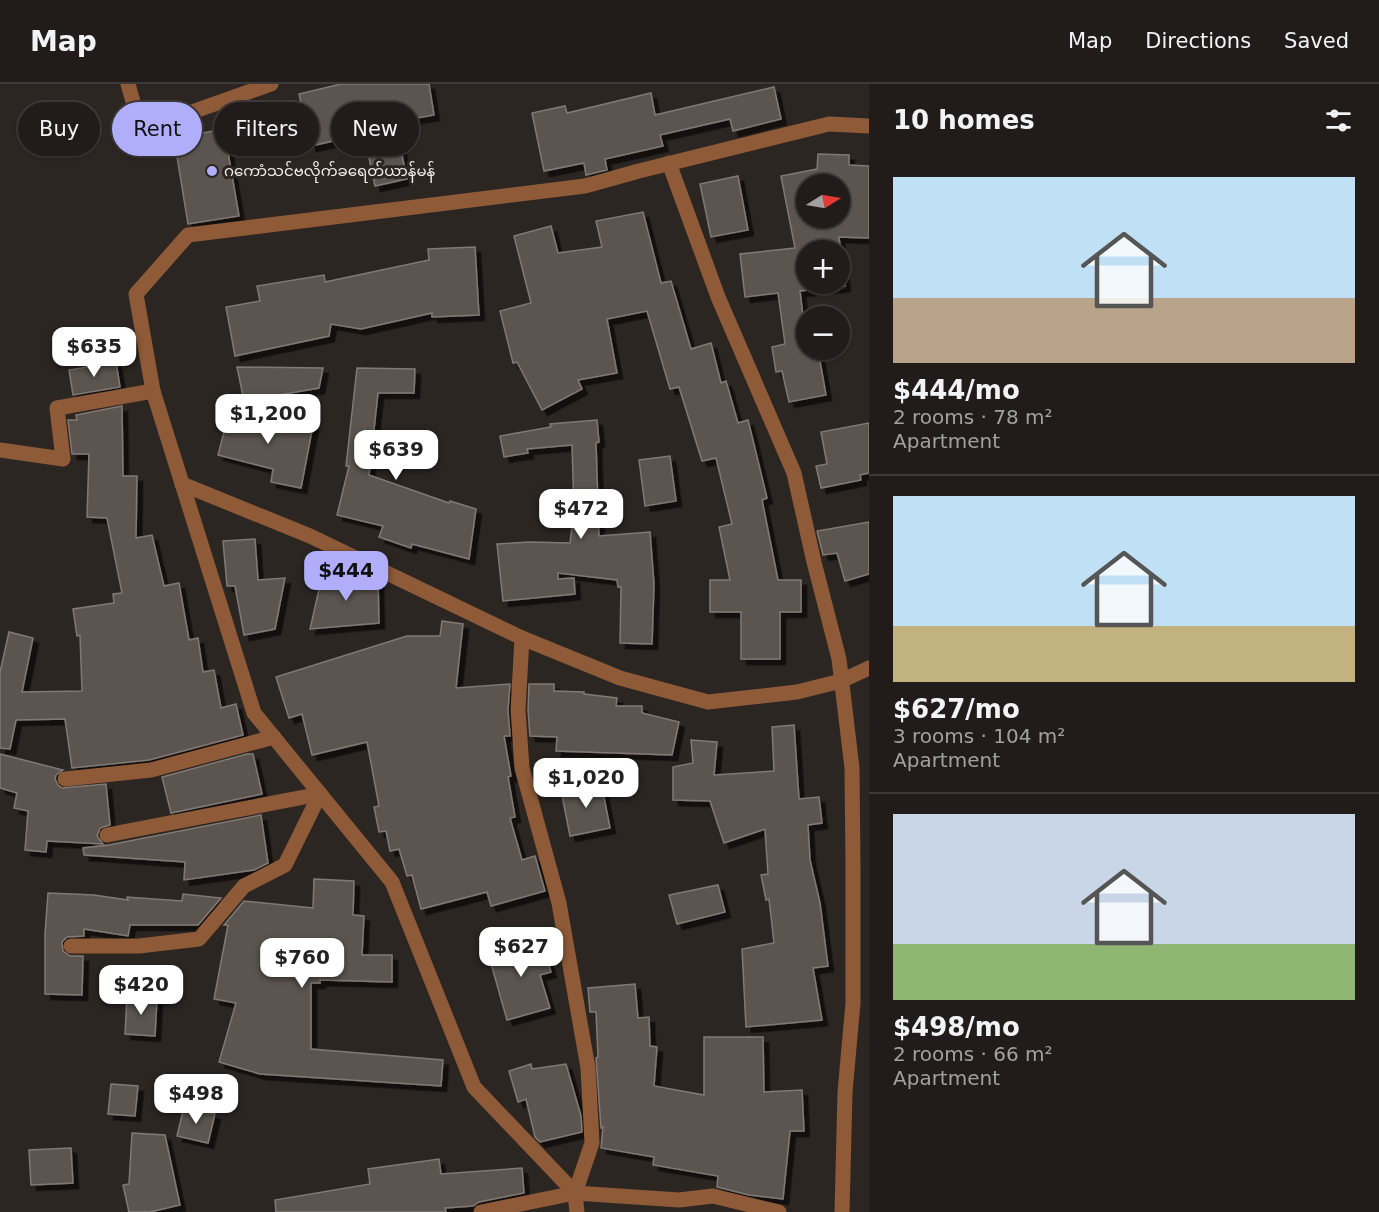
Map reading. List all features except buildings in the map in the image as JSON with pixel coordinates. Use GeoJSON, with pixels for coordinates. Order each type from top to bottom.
{"type":"FeatureCollection","features":[{"type":"Feature","properties":{"kind":"street"},"geometry":{"type":"LineString","coordinates":[[128,84],[141,130],[271,84]]}},
{"type":"Feature","properties":{"kind":"street"},"geometry":{"type":"LineString","coordinates":[[575,1193],[474,1087],[392,882],[254,713],[153,391],[136,294],[188,235],[585,186],[829,124],[869,126]]}},
{"type":"Feature","properties":{"kind":"street"},"geometry":{"type":"LineString","coordinates":[[669,163],[718,297],[794,473],[839,659],[852,768],[853,934],[853,1003],[845,1092],[842,1212]]}},
{"type":"Feature","properties":{"kind":"street"},"geometry":{"type":"LineString","coordinates":[[0,450],[63,459],[57,408],[153,391]]}},
{"type":"Feature","properties":{"kind":"street"},"geometry":{"type":"LineString","coordinates":[[182,484],[310,536],[522,638],[620,678],[708,702],[797,692],[841,681],[869,668]]}},
{"type":"Feature","properties":{"kind":"street"},"geometry":{"type":"LineString","coordinates":[[522,638],[518,710],[522,768],[559,903],[588,1068],[592,1143],[575,1193],[577,1212]]}},
{"type":"Feature","properties":{"kind":"street"},"geometry":{"type":"LineString","coordinates":[[65,779],[151,770],[274,737]]}},
{"type":"Feature","properties":{"kind":"street"},"geometry":{"type":"LineString","coordinates":[[108,835],[320,794]]}},
{"type":"Feature","properties":{"kind":"street"},"geometry":{"type":"LineString","coordinates":[[71,946],[139,946],[200,939],[244,886],[285,865],[320,794]]}},
{"type":"Feature","properties":{"kind":"street"},"geometry":{"type":"LineString","coordinates":[[481,1212],[575,1193],[679,1200],[713,1196],[779,1212]]}},
{"type":"Feature","properties":{"kind":"place","name":"ဂကောံသင်ဗလိုက်ခရေတ်ယာန်မန်"},"geometry":{"type":"Point","coordinates":[212,171]}}]}
